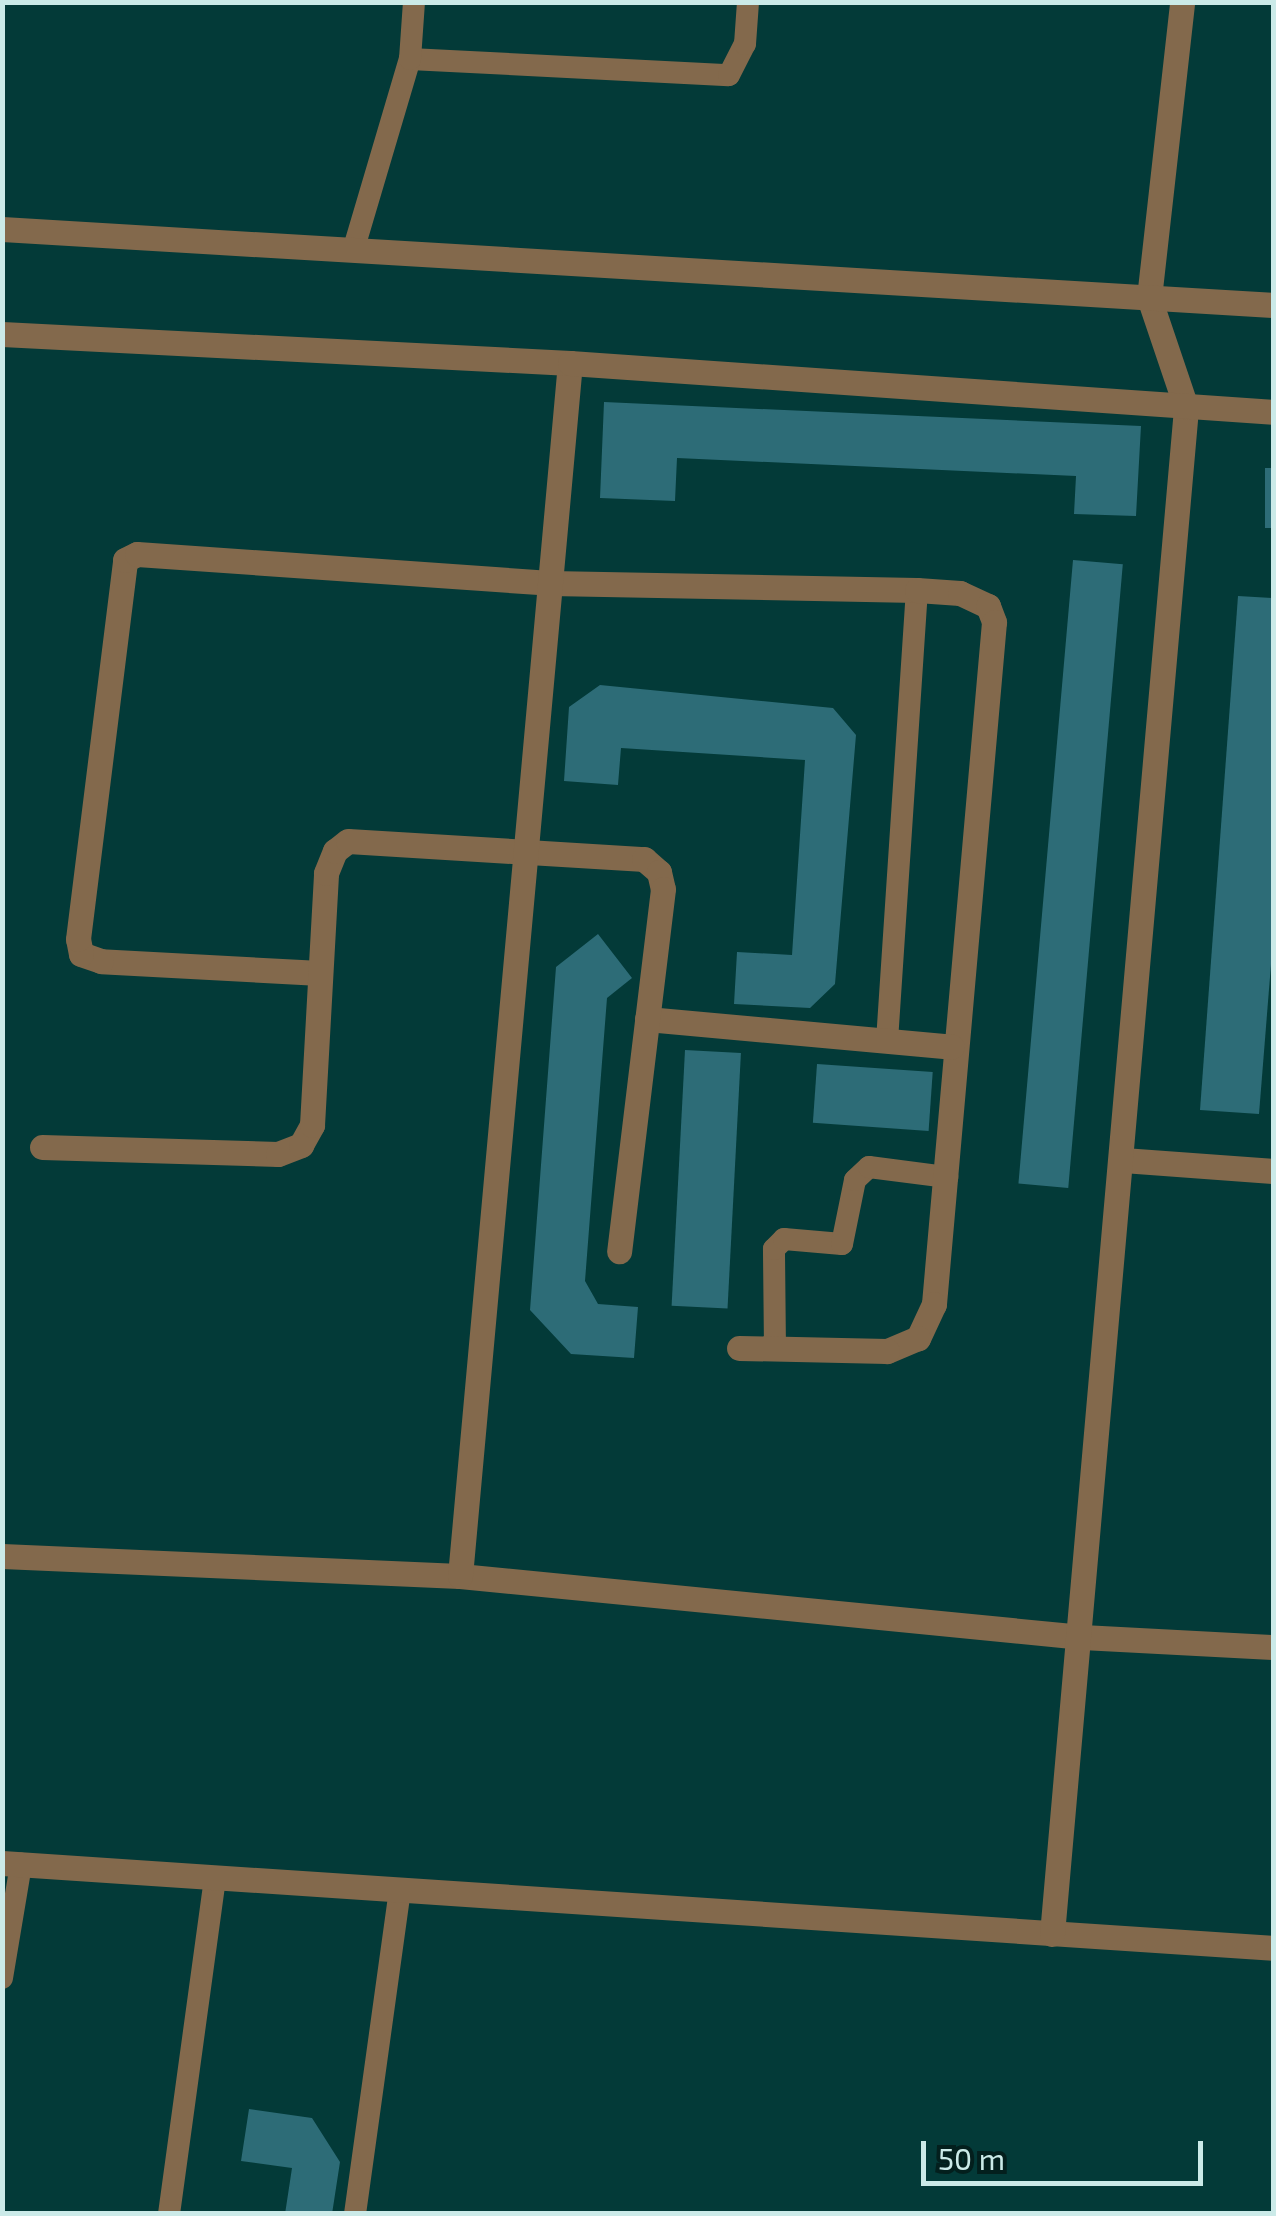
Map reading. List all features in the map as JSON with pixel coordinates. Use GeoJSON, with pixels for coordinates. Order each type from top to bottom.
{"type":"FeatureCollection","features":[{"type":"Feature","properties":{"kind":"street"},"geometry":{"type":"LineString","coordinates":[[1052,1934],[1082,1637],[1186,407],[1149,298],[1182,2]]}},
{"type":"Feature","properties":{"kind":"street"},"geometry":{"type":"LineString","coordinates":[[2,229],[1274,305]]}},
{"type":"Feature","properties":{"kind":"street"},"geometry":{"type":"LineString","coordinates":[[2,334],[570,364],[1274,412]]}},
{"type":"Feature","properties":{"kind":"street"},"geometry":{"type":"LineString","coordinates":[[460,1576],[570,364]]}},
{"type":"Feature","properties":{"kind":"street"},"geometry":{"type":"LineString","coordinates":[[320,973],[81,954],[78,939],[125,560],[137,554],[550,583],[916,590],[978,600],[994,622],[952,1047],[947,1177],[934,1304],[918,1338],[887,1351],[739,1348]]}},
{"type":"Feature","properties":{"kind":"street"},"geometry":{"type":"LineString","coordinates":[[42,1148],[278,1154],[301,1145],[312,1125],[326,873],[334,851],[348,841],[644,860],[659,872],[663,889],[618,1251]]}},
{"type":"Feature","properties":{"kind":"street"},"geometry":{"type":"LineString","coordinates":[[647,1019],[952,1047]]}},
{"type":"Feature","properties":{"kind":"street"},"geometry":{"type":"LineString","coordinates":[[1123,1160],[1274,1172]]}},
{"type":"Feature","properties":{"kind":"street"},"geometry":{"type":"LineString","coordinates":[[2,1556],[460,1576],[1082,1637],[1274,1647]]}},
{"type":"Feature","properties":{"kind":"street"},"geometry":{"type":"LineString","coordinates":[[12,1864],[1274,1948]]}},
{"type":"Feature","properties":{"kind":"lane"},"geometry":{"type":"LineString","coordinates":[[353,251],[410,59],[414,2]]}},
{"type":"Feature","properties":{"kind":"lane"},"geometry":{"type":"LineString","coordinates":[[410,59],[729,75],[745,44],[748,2]]}},
{"type":"Feature","properties":{"kind":"lane"},"geometry":{"type":"LineString","coordinates":[[887,1041],[916,590]]}},
{"type":"Feature","properties":{"kind":"lane"},"geometry":{"type":"LineString","coordinates":[[775,1349],[774,1250],[784,1238],[842,1244],[856,1180],[869,1167],[947,1177]]}},
{"type":"Feature","properties":{"kind":"lane"},"geometry":{"type":"LineString","coordinates":[[2,1978],[12,1864]]}},
{"type":"Feature","properties":{"kind":"lane"},"geometry":{"type":"LineString","coordinates":[[170,2214],[215,1878]]}},
{"type":"Feature","properties":{"kind":"lane"},"geometry":{"type":"LineString","coordinates":[[355,2214],[400,1890]]}},
{"type":"Feature","properties":{"kind":"building"},"geometry":{"type":"Polygon","coordinates":[[[604,402],[1141,426],[1136,516],[1074,514],[1076,476],[677,458],[675,501],[600,498],[604,402]]]}},
{"type":"Feature","properties":{"kind":"building"},"geometry":{"type":"Polygon","coordinates":[[[1265,468],[1274,468],[1274,528],[1265,528],[1265,468]]]}},
{"type":"Feature","properties":{"kind":"building"},"geometry":{"type":"Polygon","coordinates":[[[1073,560],[1123,564],[1068,1188],[1018,1184],[1073,560]]]}},
{"type":"Feature","properties":{"kind":"building"},"geometry":{"type":"Polygon","coordinates":[[[1238,596],[1274,598],[1274,927],[1259,1114],[1200,1110],[1238,596]]]}},
{"type":"Feature","properties":{"kind":"building"},"geometry":{"type":"Polygon","coordinates":[[[600,685],[833,708],[856,735],[835,984],[810,1008],[734,1004],[737,952],[792,955],[805,760],[621,748],[618,785],[564,781],[569,707],[600,685]]]}},
{"type":"Feature","properties":{"kind":"building"},"geometry":{"type":"Polygon","coordinates":[[[598,934],[632,978],[607,998],[585,1281],[598,1304],[638,1307],[634,1358],[571,1354],[530,1310],[556,967],[598,934]]]}},
{"type":"Feature","properties":{"kind":"building"},"geometry":{"type":"Polygon","coordinates":[[[685,1050],[741,1053],[728,1309],[672,1306],[685,1050]]]}},
{"type":"Feature","properties":{"kind":"building"},"geometry":{"type":"Polygon","coordinates":[[[817,1064],[933,1072],[929,1131],[813,1123],[817,1064]]]}},
{"type":"Feature","properties":{"kind":"building"},"geometry":{"type":"Polygon","coordinates":[[[249,2109],[312,2118],[340,2162],[332,2214],[285,2214],[292,2168],[241,2161],[249,2109]]]}}]}
